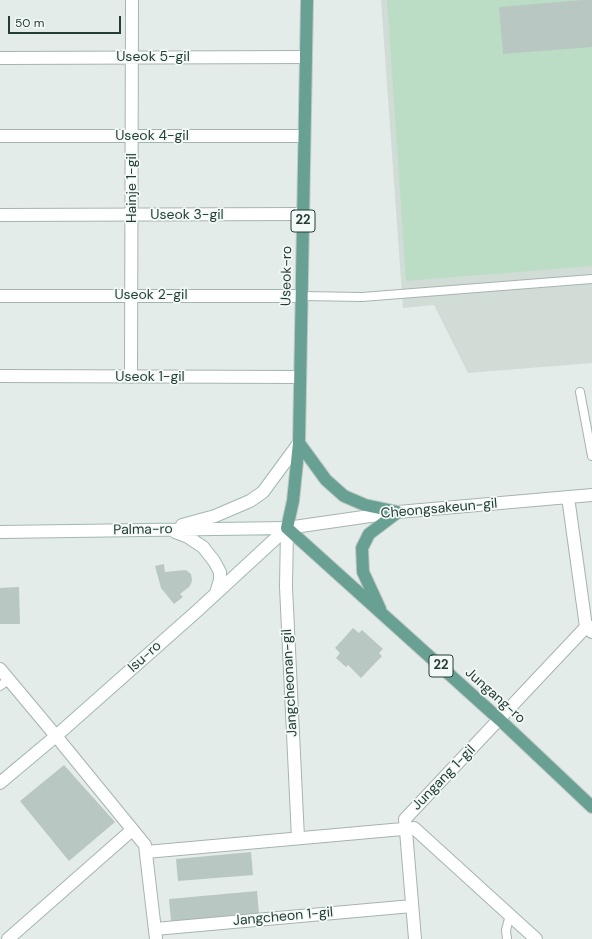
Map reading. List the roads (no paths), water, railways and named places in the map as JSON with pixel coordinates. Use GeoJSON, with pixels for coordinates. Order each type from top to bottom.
{"type":"FeatureCollection","features":[{"type":"Feature","properties":{"kind":"main road","name":"Useok-ro"},"geometry":{"type":"LineString","coordinates":[[287,528],[293,501],[299,443],[307,0]]}},
{"type":"Feature","properties":{"kind":"main road"},"geometry":{"type":"LineString","coordinates":[[299,443],[326,480],[344,496],[365,505],[398,512]]}},
{"type":"Feature","properties":{"kind":"main road"},"geometry":{"type":"LineString","coordinates":[[384,615],[363,572],[362,548],[369,534],[398,512]]}},
{"type":"Feature","properties":{"kind":"main road","name":"Jungang-ro"},"geometry":{"type":"LineString","coordinates":[[287,528],[500,720],[592,807]]}},
{"type":"Feature","properties":{"kind":"street","name":"Hainje 1-gil"},"geometry":{"type":"LineString","coordinates":[[132,0],[132,377]]}},
{"type":"Feature","properties":{"kind":"street","name":"Useok 5-gil"},"geometry":{"type":"LineString","coordinates":[[0,58],[306,57]]}},
{"type":"Feature","properties":{"kind":"street","name":"Useok 4-gil"},"geometry":{"type":"LineString","coordinates":[[0,136],[304,136]]}},
{"type":"Feature","properties":{"kind":"street","name":"Useok 3-gil"},"geometry":{"type":"LineString","coordinates":[[0,215],[303,214]]}},
{"type":"Feature","properties":{"kind":"street","name":"Useok 2-gil"},"geometry":{"type":"LineString","coordinates":[[0,296],[301,296]]}},
{"type":"Feature","properties":{"kind":"street","name":"Useok 1-gil"},"geometry":{"type":"LineString","coordinates":[[0,376],[300,378]]}},
{"type":"Feature","properties":{"kind":"street"},"geometry":{"type":"LineString","coordinates":[[168,530],[215,516],[250,501],[263,492],[299,443]]}},
{"type":"Feature","properties":{"kind":"street","name":"Cheongsakeun-gil"},"geometry":{"type":"LineString","coordinates":[[287,528],[398,512],[592,496]]}},
{"type":"Feature","properties":{"kind":"street"},"geometry":{"type":"LineString","coordinates":[[568,497],[590,629]]}},
{"type":"Feature","properties":{"kind":"street","name":"Palma-ro"},"geometry":{"type":"LineString","coordinates":[[0,532],[287,528]]}},
{"type":"Feature","properties":{"kind":"street","name":"Isu-ro"},"geometry":{"type":"LineString","coordinates":[[0,783],[56,736],[216,594],[287,528]]}},
{"type":"Feature","properties":{"kind":"street","name":"Jangcheonan-gil"},"geometry":{"type":"LineString","coordinates":[[287,528],[286,587],[298,838]]}},
{"type":"Feature","properties":{"kind":"street"},"geometry":{"type":"LineString","coordinates":[[168,530],[188,537],[204,547],[220,572],[220,580],[216,594]]}},
{"type":"Feature","properties":{"kind":"street","name":"Jungang 1-gil"},"geometry":{"type":"LineString","coordinates":[[415,939],[405,819],[590,629]]}},
{"type":"Feature","properties":{"kind":"street"},"geometry":{"type":"LineString","coordinates":[[0,669],[4,683],[56,736]]}},
{"type":"Feature","properties":{"kind":"street","name":"Jangcheon 1-gil"},"geometry":{"type":"LineString","coordinates":[[56,736],[145,845],[155,934],[412,906]]}},
{"type":"Feature","properties":{"kind":"street"},"geometry":{"type":"LineString","coordinates":[[146,852],[414,828],[536,939]]}},
{"type":"Feature","properties":{"kind":"street"},"geometry":{"type":"LineString","coordinates":[[8,939],[132,830]]}},
{"type":"Feature","properties":{"kind":"lane"},"geometry":{"type":"LineString","coordinates":[[301,296],[362,297],[592,279]]}},
{"type":"Feature","properties":{"kind":"lane"},"geometry":{"type":"LineString","coordinates":[[580,392],[592,456]]}},
{"type":"Feature","properties":{"kind":"lane"},"geometry":{"type":"LineString","coordinates":[[507,939],[506,930],[510,915]]}}]}
